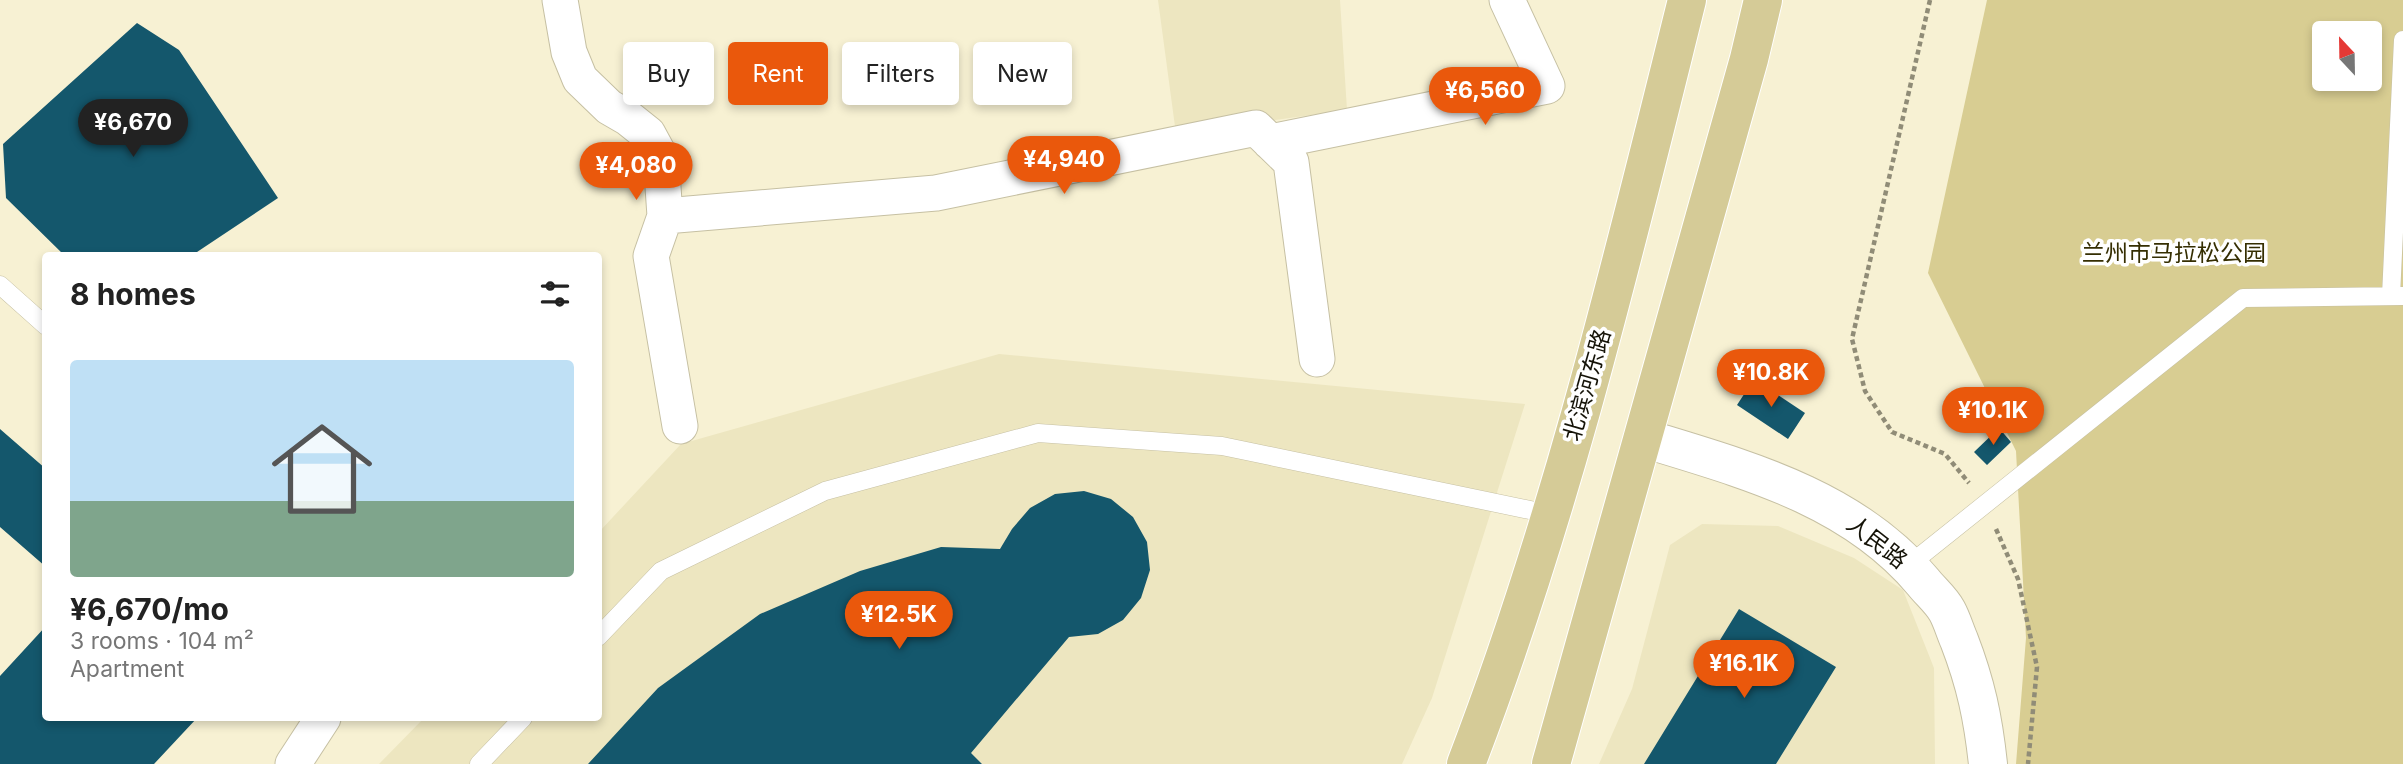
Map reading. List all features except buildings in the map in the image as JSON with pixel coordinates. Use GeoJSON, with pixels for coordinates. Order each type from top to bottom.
{"type":"FeatureCollection","features":[{"type":"Feature","properties":{"kind":"main road"},"geometry":{"type":"LineString","coordinates":[[1661,0],[1668,73]]}},
{"type":"Feature","properties":{"kind":"main road","name":"北滨河东路"},"geometry":{"type":"LineString","coordinates":[[1466,764],[1514,635],[1596,355],[1687,0]]}},
{"type":"Feature","properties":{"kind":"main road"},"geometry":{"type":"LineString","coordinates":[[1551,764],[1749,59],[1763,0]]}},
{"type":"Feature","properties":{"kind":"street"},"geometry":{"type":"LineString","coordinates":[[559,0],[569,52],[579,79],[609,107],[628,118],[648,135],[661,158],[665,216],[651,256],[680,426]]}},
{"type":"Feature","properties":{"kind":"street"},"geometry":{"type":"LineString","coordinates":[[1270,142],[1547,86],[1507,0]]}},
{"type":"Feature","properties":{"kind":"street"},"geometry":{"type":"LineString","coordinates":[[665,216],[936,194],[1256,128],[1291,162],[1317,359]]}},
{"type":"Feature","properties":{"kind":"street","name":"人民路"},"geometry":{"type":"LineString","coordinates":[[1643,438],[1753,472],[1819,500],[1867,530],[1909,565],[1947,611],[1967,662],[1982,713],[1988,764]]}},
{"type":"Feature","properties":{"kind":"street"},"geometry":{"type":"LineString","coordinates":[[293,764],[321,721]]}},
{"type":"Feature","properties":{"kind":"lane"},"geometry":{"type":"LineString","coordinates":[[1909,565],[2243,299],[2397,296],[2403,40]]}},
{"type":"Feature","properties":{"kind":"lane"},"geometry":{"type":"LineString","coordinates":[[0,285],[42,322]]}},
{"type":"Feature","properties":{"kind":"lane"},"geometry":{"type":"LineString","coordinates":[[602,633],[661,571],[825,491],[1038,433],[1222,446],[1549,514]]}},
{"type":"Feature","properties":{"kind":"lane"},"geometry":{"type":"LineString","coordinates":[[479,764],[520,721]]}},
{"type":"Feature","properties":{"kind":"path"},"geometry":{"type":"LineString","coordinates":[[1930,0],[1852,339],[1865,391],[1892,432],[1945,454],[1985,504],[2018,579],[2037,667],[2028,764]]}},
{"type":"Feature","properties":{"kind":"shaded area"},"geometry":{"type":"Polygon","coordinates":[[[1158,0],[1340,0],[1347,110],[1176,134],[1158,0]]]}},
{"type":"Feature","properties":{"kind":"shaded area"},"geometry":{"type":"Polygon","coordinates":[[[999,354],[1525,404],[1432,698],[1402,764],[379,764],[421,721],[602,721],[602,529],[681,444],[999,354]]]}},
{"type":"Feature","properties":{"kind":"shaded area"},"geometry":{"type":"Polygon","coordinates":[[[1702,524],[1778,526],[1854,558],[1903,590],[1934,668],[1935,764],[1599,764],[1632,689],[1670,545],[1702,524]]]}},
{"type":"Feature","properties":{"kind":"green space","name":"兰州市马拉松公园"},"geometry":{"type":"Polygon","coordinates":[[[1987,0],[2403,0],[2403,764],[2016,764],[2026,638],[2016,451],[1928,273],[1987,0]]]}}]}
